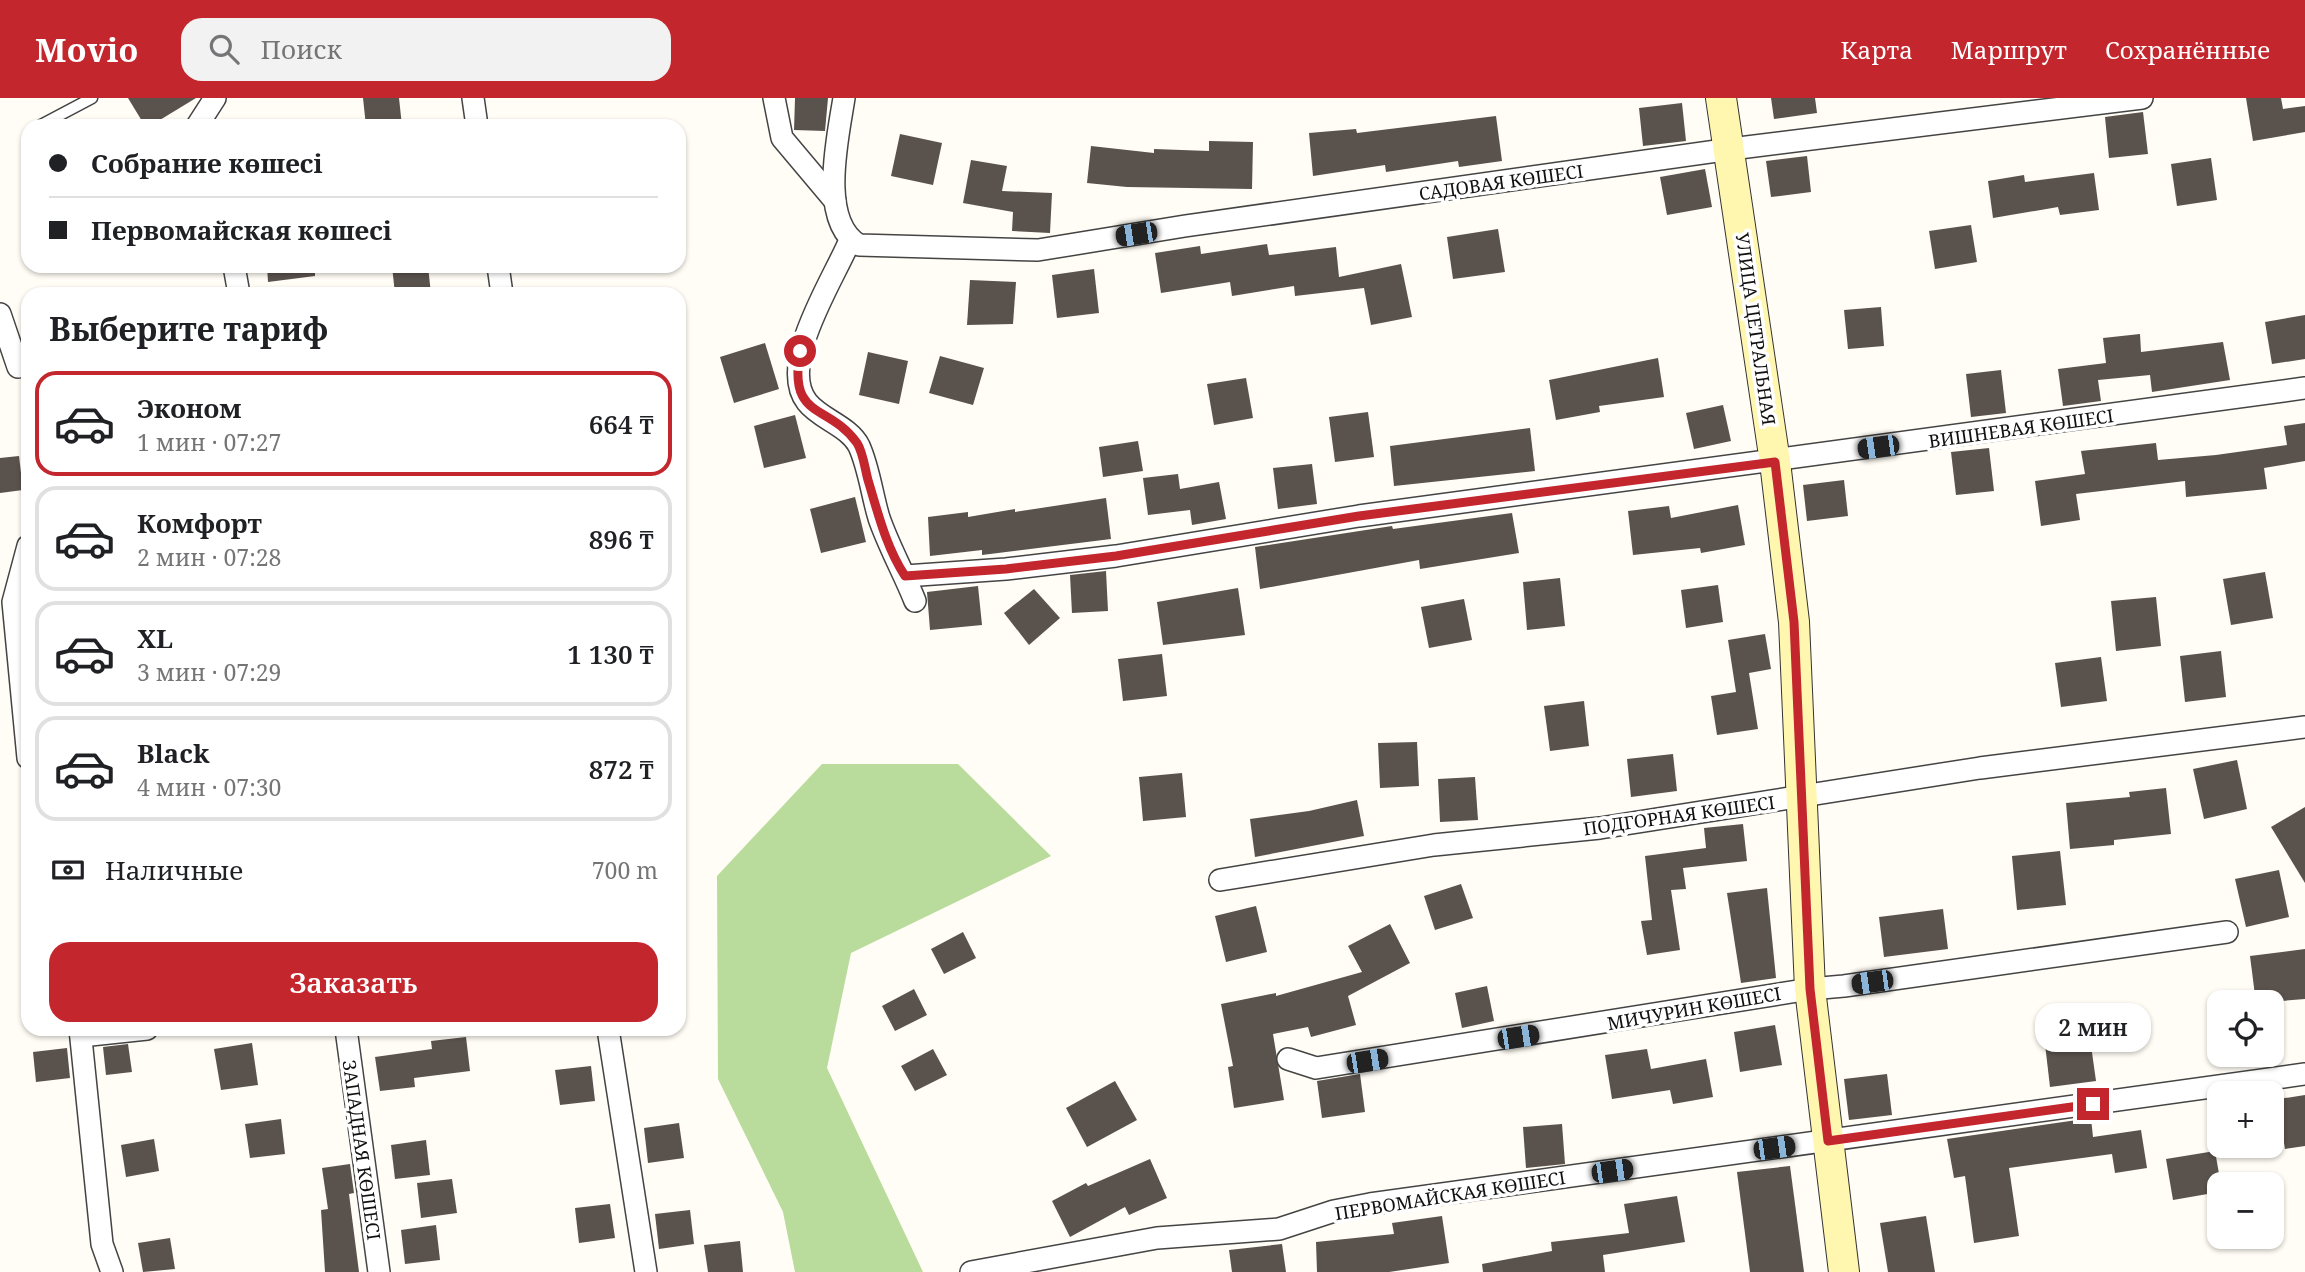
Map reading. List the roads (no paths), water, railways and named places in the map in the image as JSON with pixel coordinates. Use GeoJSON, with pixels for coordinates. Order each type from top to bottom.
{"type":"FeatureCollection","features":[{"type":"Feature","properties":{"kind":"street"},"geometry":{"type":"LineString","coordinates":[[473,98],[476,119]]}},
{"type":"Feature","properties":{"kind":"street"},"geometry":{"type":"LineString","coordinates":[[774,98],[782,138],[835,201]]}},
{"type":"Feature","properties":{"kind":"street"},"geometry":{"type":"LineString","coordinates":[[844,98],[834,169],[835,211],[855,242],[800,351],[796,373],[800,394],[814,411],[839,426],[858,444],[890,549],[915,601]]}},
{"type":"Feature","properties":{"kind":"street","name":"УЛИЦА ЦЕТРАЛЬНАЯ"},"geometry":{"type":"LineString","coordinates":[[1721,98],[1731,149],[1775,462],[1794,622],[1810,989],[1844,1272]]}},
{"type":"Feature","properties":{"kind":"street","name":"САДОВАЯ КӨШЕСІ"},"geometry":{"type":"LineString","coordinates":[[855,242],[1038,250],[1185,226],[1731,149],[2142,98]]}},
{"type":"Feature","properties":{"kind":"street"},"geometry":{"type":"LineString","coordinates":[[0,314],[18,367]]}},
{"type":"Feature","properties":{"kind":"street","name":"ВИШНЕВАЯ КӨШЕСІ"},"geometry":{"type":"LineString","coordinates":[[905,576],[1006,569],[1116,556],[1359,516],[1775,462],[2305,388]]}},
{"type":"Feature","properties":{"kind":"street"},"geometry":{"type":"LineString","coordinates":[[21,572],[13,602],[21,685]]}},
{"type":"Feature","properties":{"kind":"street","name":"ПОДГОРНАЯ КӨШЕСІ"},"geometry":{"type":"LineString","coordinates":[[1220,880],[1434,845],[1600,828],[1980,768],[2305,727]]}},
{"type":"Feature","properties":{"kind":"street","name":"МИЧУРИН КӨШЕСІ"},"geometry":{"type":"LineString","coordinates":[[1288,1059],[1316,1068],[1810,989],[2227,932]]}},
{"type":"Feature","properties":{"kind":"street"},"geometry":{"type":"LineString","coordinates":[[80,1036],[102,1244],[112,1272]]}},
{"type":"Feature","properties":{"kind":"street","name":"ЗАПАДНАЯ КӨШЕСІ"},"geometry":{"type":"LineString","coordinates":[[347,1036],[379,1272]]}},
{"type":"Feature","properties":{"kind":"street"},"geometry":{"type":"LineString","coordinates":[[609,1036],[646,1272]]}},
{"type":"Feature","properties":{"kind":"street","name":"ПЕРВОМАЙСКАЯ КӨШЕСІ"},"geometry":{"type":"LineString","coordinates":[[971,1272],[1157,1238],[1279,1229],[1334,1211],[1370,1204],[2305,1074]]}},
{"type":"Feature","properties":{"kind":"lane"},"geometry":{"type":"LineString","coordinates":[[52,119],[92,98]]}}]}
